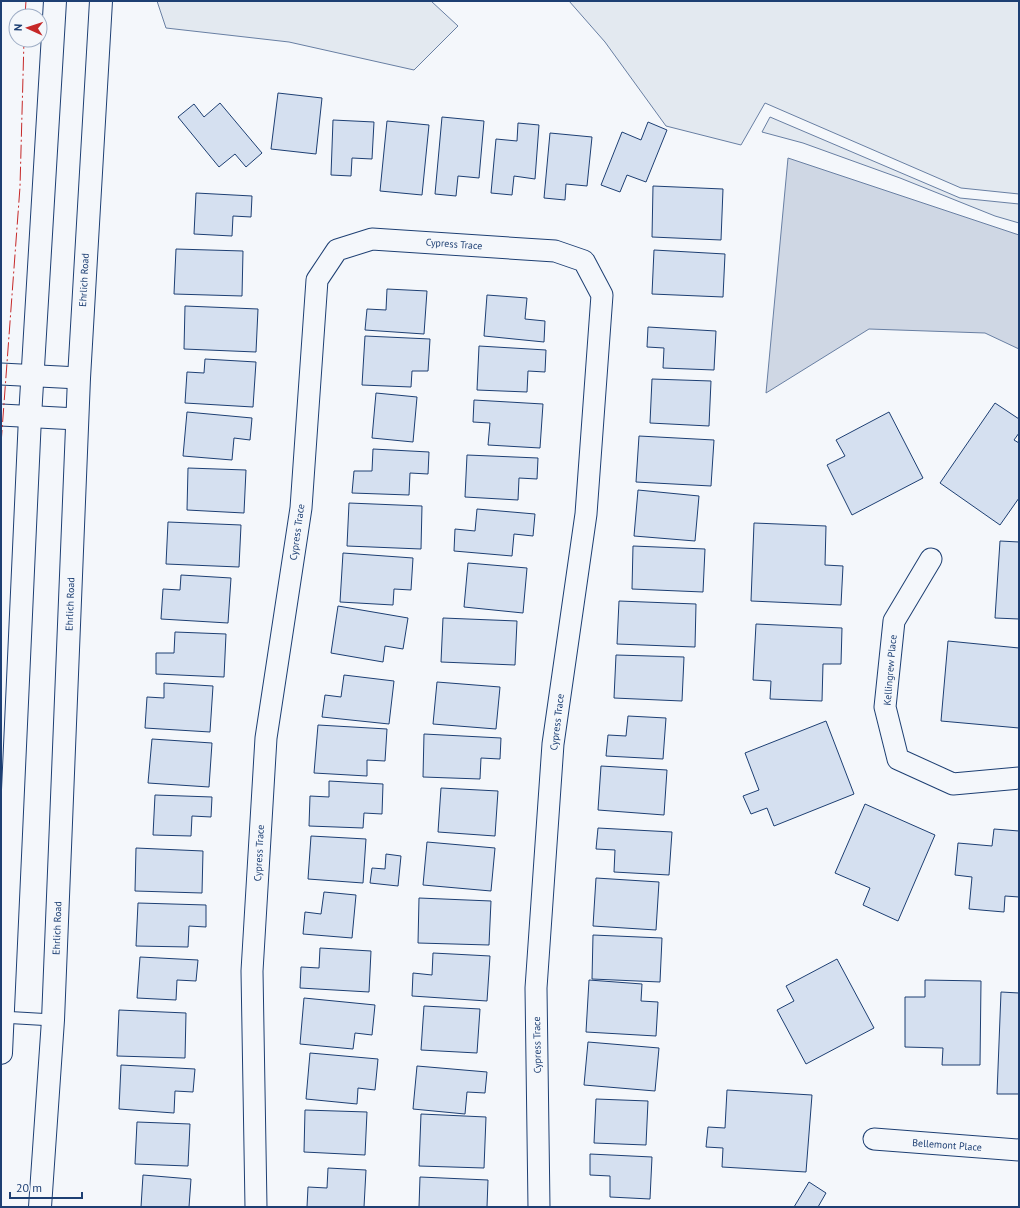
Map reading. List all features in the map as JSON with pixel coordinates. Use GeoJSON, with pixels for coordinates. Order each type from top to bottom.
{"type":"FeatureCollection","features":[{"type":"Feature","properties":{"kind":"main road"},"geometry":{"type":"LineString","coordinates":[[1,1053],[3,970],[32,375],[55,1]]}},
{"type":"Feature","properties":{"kind":"main road","name":"Ehrlich Road"},"geometry":{"type":"LineString","coordinates":[[40,1207],[53,1020],[77,419],[101,1]]}},
{"type":"Feature","properties":{"kind":"street","name":"Cypress Trace"},"geometry":{"type":"LineString","coordinates":[[256,1207],[252,971],[266,738],[301,508],[317,280],[337,250],[372,239],[556,251],[584,261],[602,295],[586,514],[552,752],[536,988],[539,1207]]}},
{"type":"Feature","properties":{"kind":"street"},"geometry":{"type":"LineString","coordinates":[[1,374],[79,378]]}},
{"type":"Feature","properties":{"kind":"street"},"geometry":{"type":"LineString","coordinates":[[1,415],[77,419]]}},
{"type":"Feature","properties":{"kind":"street","name":"Kellingrew Place"},"geometry":{"type":"LineString","coordinates":[[931,559],[894,621],[885,707],[898,759],[953,784],[1019,778]]}},
{"type":"Feature","properties":{"kind":"street","name":"Bellemont Place"},"geometry":{"type":"LineString","coordinates":[[874,1139],[1019,1150]]}},
{"type":"Feature","properties":{"kind":"lane"},"geometry":{"type":"LineString","coordinates":[[2,1017],[53,1020]]}},
{"type":"Feature","properties":{"kind":"shaded area"},"geometry":{"type":"Polygon","coordinates":[[[157,1],[431,1],[458,26],[414,70],[289,42],[166,28],[157,1]]]}},
{"type":"Feature","properties":{"kind":"shaded area"},"geometry":{"type":"Polygon","coordinates":[[[569,1],[1019,1],[1019,194],[961,188],[765,103],[741,145],[666,126],[605,42],[569,1]]]}},
{"type":"Feature","properties":{"kind":"shaded area"},"geometry":{"type":"Polygon","coordinates":[[[770,117],[960,198],[1019,204],[1019,223],[995,216],[900,178],[803,143],[762,132],[770,117]]]}},
{"type":"Feature","properties":{"kind":"shaded area"},"geometry":{"type":"Polygon","coordinates":[[[788,158],[1019,235],[1019,349],[985,333],[869,329],[766,393],[788,158]]]}},
{"type":"Feature","properties":{"kind":"building"},"geometry":{"type":"Polygon","coordinates":[[[278,93],[322,98],[316,154],[271,149],[278,93]]]}},
{"type":"Feature","properties":{"kind":"building"},"geometry":{"type":"Polygon","coordinates":[[[220,103],[262,153],[246,167],[235,154],[219,167],[178,117],[194,104],[204,117],[220,103]]]}},
{"type":"Feature","properties":{"kind":"building"},"geometry":{"type":"Polygon","coordinates":[[[442,117],[484,121],[479,178],[458,176],[456,196],[435,194],[442,117]]]}},
{"type":"Feature","properties":{"kind":"building"},"geometry":{"type":"Polygon","coordinates":[[[333,120],[374,122],[372,159],[352,158],[351,176],[331,175],[333,120]]]}},
{"type":"Feature","properties":{"kind":"building"},"geometry":{"type":"Polygon","coordinates":[[[387,121],[429,125],[422,195],[380,191],[387,121]]]}},
{"type":"Feature","properties":{"kind":"building"},"geometry":{"type":"Polygon","coordinates":[[[648,122],[667,130],[646,182],[627,175],[620,192],[601,185],[622,132],[641,140],[648,122]]]}},
{"type":"Feature","properties":{"kind":"building"},"geometry":{"type":"Polygon","coordinates":[[[518,123],[539,125],[535,179],[514,176],[512,195],[491,193],[496,139],[517,141],[518,123]]]}},
{"type":"Feature","properties":{"kind":"building"},"geometry":{"type":"Polygon","coordinates":[[[550,133],[592,137],[587,186],[566,184],[565,200],[544,198],[550,133]]]}},
{"type":"Feature","properties":{"kind":"building"},"geometry":{"type":"Polygon","coordinates":[[[653,186],[723,189],[721,240],[652,237],[653,186]]]}},
{"type":"Feature","properties":{"kind":"building"},"geometry":{"type":"Polygon","coordinates":[[[196,193],[252,196],[251,217],[233,216],[232,236],[194,234],[196,193]]]}},
{"type":"Feature","properties":{"kind":"building"},"geometry":{"type":"Polygon","coordinates":[[[176,249],[243,251],[242,296],[174,294],[176,249]]]}},
{"type":"Feature","properties":{"kind":"building"},"geometry":{"type":"Polygon","coordinates":[[[654,250],[725,254],[723,297],[652,294],[654,250]]]}},
{"type":"Feature","properties":{"kind":"building"},"geometry":{"type":"Polygon","coordinates":[[[387,289],[427,291],[424,334],[365,330],[367,309],[386,310],[387,289]]]}},
{"type":"Feature","properties":{"kind":"building"},"geometry":{"type":"Polygon","coordinates":[[[487,295],[527,298],[525,319],[545,321],[544,342],[484,336],[487,295]]]}},
{"type":"Feature","properties":{"kind":"building"},"geometry":{"type":"Polygon","coordinates":[[[185,306],[258,309],[256,352],[184,349],[185,306]]]}},
{"type":"Feature","properties":{"kind":"building"},"geometry":{"type":"Polygon","coordinates":[[[648,327],[716,331],[714,370],[663,368],[664,348],[647,347],[648,327]]]}},
{"type":"Feature","properties":{"kind":"building"},"geometry":{"type":"Polygon","coordinates":[[[365,336],[430,339],[428,371],[412,371],[411,387],[362,385],[365,336]]]}},
{"type":"Feature","properties":{"kind":"building"},"geometry":{"type":"Polygon","coordinates":[[[479,346],[546,350],[545,372],[528,371],[527,392],[477,390],[479,346]]]}},
{"type":"Feature","properties":{"kind":"building"},"geometry":{"type":"Polygon","coordinates":[[[205,359],[256,362],[253,407],[185,403],[187,372],[204,373],[205,359]]]}},
{"type":"Feature","properties":{"kind":"building"},"geometry":{"type":"Polygon","coordinates":[[[652,379],[711,381],[709,426],[650,423],[652,379]]]}},
{"type":"Feature","properties":{"kind":"building"},"geometry":{"type":"Polygon","coordinates":[[[376,393],[417,397],[413,442],[372,438],[376,393]]]}},
{"type":"Feature","properties":{"kind":"building"},"geometry":{"type":"Polygon","coordinates":[[[474,400],[543,404],[540,448],[488,445],[490,423],[473,422],[474,400]]]}},
{"type":"Feature","properties":{"kind":"building"},"geometry":{"type":"Polygon","coordinates":[[[995,403],[1019,419],[1019,433],[1014,440],[1019,443],[1019,498],[1000,525],[940,483],[995,403]]]}},
{"type":"Feature","properties":{"kind":"building"},"geometry":{"type":"Polygon","coordinates":[[[187,412],[252,418],[250,440],[234,438],[232,460],[183,456],[187,412]]]}},
{"type":"Feature","properties":{"kind":"building"},"geometry":{"type":"Polygon","coordinates":[[[889,412],[923,478],[852,515],[827,465],[845,456],[836,440],[889,412]]]}},
{"type":"Feature","properties":{"kind":"building"},"geometry":{"type":"Polygon","coordinates":[[[639,436],[714,440],[711,486],[636,482],[639,436]]]}},
{"type":"Feature","properties":{"kind":"building"},"geometry":{"type":"Polygon","coordinates":[[[373,449],[429,452],[428,474],[410,473],[409,495],[352,493],[354,471],[372,471],[373,449]]]}},
{"type":"Feature","properties":{"kind":"building"},"geometry":{"type":"Polygon","coordinates":[[[467,455],[538,458],[537,479],[519,478],[518,500],[465,497],[467,455]]]}},
{"type":"Feature","properties":{"kind":"building"},"geometry":{"type":"Polygon","coordinates":[[[188,468],[246,470],[244,513],[187,510],[188,468]]]}},
{"type":"Feature","properties":{"kind":"building"},"geometry":{"type":"Polygon","coordinates":[[[638,490],[699,496],[695,541],[634,536],[638,490]]]}},
{"type":"Feature","properties":{"kind":"building"},"geometry":{"type":"Polygon","coordinates":[[[349,503],[422,506],[421,549],[347,546],[349,503]]]}},
{"type":"Feature","properties":{"kind":"building"},"geometry":{"type":"Polygon","coordinates":[[[477,509],[535,514],[533,536],[514,534],[512,556],[454,551],[455,529],[475,531],[477,509]]]}},
{"type":"Feature","properties":{"kind":"building"},"geometry":{"type":"Polygon","coordinates":[[[168,522],[241,525],[239,567],[166,564],[168,522]]]}},
{"type":"Feature","properties":{"kind":"building"},"geometry":{"type":"Polygon","coordinates":[[[754,523],[826,526],[825,565],[843,566],[841,605],[751,601],[754,523]]]}},
{"type":"Feature","properties":{"kind":"building"},"geometry":{"type":"Polygon","coordinates":[[[1000,541],[1019,542],[1019,619],[995,618],[1000,541]]]}},
{"type":"Feature","properties":{"kind":"building"},"geometry":{"type":"Polygon","coordinates":[[[633,546],[705,549],[703,592],[632,589],[633,546]]]}},
{"type":"Feature","properties":{"kind":"building"},"geometry":{"type":"Polygon","coordinates":[[[343,553],[413,558],[411,590],[394,589],[393,605],[340,602],[343,553]]]}},
{"type":"Feature","properties":{"kind":"building"},"geometry":{"type":"Polygon","coordinates":[[[468,563],[527,568],[523,613],[464,607],[468,563]]]}},
{"type":"Feature","properties":{"kind":"building"},"geometry":{"type":"Polygon","coordinates":[[[181,575],[231,578],[228,623],[161,619],[163,589],[180,590],[181,575]]]}},
{"type":"Feature","properties":{"kind":"building"},"geometry":{"type":"Polygon","coordinates":[[[619,601],[696,604],[695,647],[617,644],[619,601]]]}},
{"type":"Feature","properties":{"kind":"building"},"geometry":{"type":"Polygon","coordinates":[[[338,606],[408,618],[403,649],[385,646],[383,662],[331,653],[338,606]]]}},
{"type":"Feature","properties":{"kind":"building"},"geometry":{"type":"Polygon","coordinates":[[[443,618],[517,621],[515,665],[441,662],[443,618]]]}},
{"type":"Feature","properties":{"kind":"building"},"geometry":{"type":"Polygon","coordinates":[[[756,624],[842,628],[841,664],[823,664],[822,701],[770,699],[771,681],[753,680],[756,624]]]}},
{"type":"Feature","properties":{"kind":"building"},"geometry":{"type":"Polygon","coordinates":[[[175,632],[226,634],[224,677],[156,674],[156,653],[174,653],[175,632]]]}},
{"type":"Feature","properties":{"kind":"building"},"geometry":{"type":"Polygon","coordinates":[[[948,641],[1019,648],[1019,728],[941,721],[948,641]]]}},
{"type":"Feature","properties":{"kind":"building"},"geometry":{"type":"Polygon","coordinates":[[[616,655],[684,657],[682,701],[614,698],[616,655]]]}},
{"type":"Feature","properties":{"kind":"building"},"geometry":{"type":"Polygon","coordinates":[[[344,675],[394,681],[389,724],[322,717],[325,695],[341,697],[344,675]]]}},
{"type":"Feature","properties":{"kind":"building"},"geometry":{"type":"Polygon","coordinates":[[[437,682],[500,687],[496,729],[433,724],[437,682]]]}},
{"type":"Feature","properties":{"kind":"building"},"geometry":{"type":"Polygon","coordinates":[[[164,683],[213,686],[210,732],[145,728],[147,697],[164,698],[164,683]]]}},
{"type":"Feature","properties":{"kind":"building"},"geometry":{"type":"Polygon","coordinates":[[[628,716],[666,718],[663,759],[606,756],[608,735],[626,736],[628,716]]]}},
{"type":"Feature","properties":{"kind":"building"},"geometry":{"type":"Polygon","coordinates":[[[826,721],[854,794],[774,826],[767,808],[751,814],[743,796],[759,790],[745,753],[826,721]]]}},
{"type":"Feature","properties":{"kind":"building"},"geometry":{"type":"Polygon","coordinates":[[[318,725],[387,729],[385,761],[367,760],[367,776],[314,773],[318,725]]]}},
{"type":"Feature","properties":{"kind":"building"},"geometry":{"type":"Polygon","coordinates":[[[424,734],[501,738],[500,759],[481,758],[480,779],[423,777],[424,734]]]}},
{"type":"Feature","properties":{"kind":"building"},"geometry":{"type":"Polygon","coordinates":[[[152,739],[212,743],[209,787],[148,783],[152,739]]]}},
{"type":"Feature","properties":{"kind":"building"},"geometry":{"type":"Polygon","coordinates":[[[601,766],[667,770],[664,815],[598,810],[601,766]]]}},
{"type":"Feature","properties":{"kind":"building"},"geometry":{"type":"Polygon","coordinates":[[[329,781],[383,784],[382,814],[364,813],[363,828],[309,826],[310,796],[329,797],[329,781]]]}},
{"type":"Feature","properties":{"kind":"building"},"geometry":{"type":"Polygon","coordinates":[[[441,788],[498,791],[495,836],[438,832],[441,788]]]}},
{"type":"Feature","properties":{"kind":"building"},"geometry":{"type":"Polygon","coordinates":[[[155,795],[212,797],[211,817],[192,816],[191,836],[153,835],[155,795]]]}},
{"type":"Feature","properties":{"kind":"building"},"geometry":{"type":"Polygon","coordinates":[[[865,804],[935,835],[898,921],[863,905],[870,888],[835,873],[865,804]]]}},
{"type":"Feature","properties":{"kind":"building"},"geometry":{"type":"Polygon","coordinates":[[[598,828],[672,832],[669,875],[614,872],[615,850],[596,849],[598,828]]]}},
{"type":"Feature","properties":{"kind":"building"},"geometry":{"type":"Polygon","coordinates":[[[994,829],[1019,831],[1019,897],[1005,896],[1004,912],[969,909],[972,877],[955,875],[958,843],[992,846],[994,829]]]}},
{"type":"Feature","properties":{"kind":"building"},"geometry":{"type":"Polygon","coordinates":[[[311,836],[366,839],[363,883],[308,879],[311,836]]]}},
{"type":"Feature","properties":{"kind":"building"},"geometry":{"type":"Polygon","coordinates":[[[427,842],[495,848],[491,891],[423,885],[427,842]]]}},
{"type":"Feature","properties":{"kind":"building"},"geometry":{"type":"Polygon","coordinates":[[[136,848],[203,851],[202,893],[135,891],[136,848]]]}},
{"type":"Feature","properties":{"kind":"building"},"geometry":{"type":"Polygon","coordinates":[[[386,854],[401,856],[398,886],[370,883],[372,868],[385,869],[386,854]]]}},
{"type":"Feature","properties":{"kind":"building"},"geometry":{"type":"Polygon","coordinates":[[[596,878],[659,882],[656,930],[593,926],[596,878]]]}},
{"type":"Feature","properties":{"kind":"building"},"geometry":{"type":"Polygon","coordinates":[[[324,892],[356,895],[352,938],[303,934],[305,912],[321,914],[324,892]]]}},
{"type":"Feature","properties":{"kind":"building"},"geometry":{"type":"Polygon","coordinates":[[[419,898],[491,901],[489,945],[418,943],[419,898]]]}},
{"type":"Feature","properties":{"kind":"building"},"geometry":{"type":"Polygon","coordinates":[[[138,903],[206,905],[206,927],[189,926],[188,947],[136,946],[138,903]]]}},
{"type":"Feature","properties":{"kind":"building"},"geometry":{"type":"Polygon","coordinates":[[[593,935],[662,938],[660,982],[592,979],[593,935]]]}},
{"type":"Feature","properties":{"kind":"building"},"geometry":{"type":"Polygon","coordinates":[[[320,948],[371,951],[369,992],[300,988],[301,967],[319,968],[320,948]]]}},
{"type":"Feature","properties":{"kind":"building"},"geometry":{"type":"Polygon","coordinates":[[[433,953],[490,956],[487,1001],[412,996],[413,973],[432,975],[433,953]]]}},
{"type":"Feature","properties":{"kind":"building"},"geometry":{"type":"Polygon","coordinates":[[[140,957],[198,960],[196,981],[177,980],[176,1000],[137,998],[140,957]]]}},
{"type":"Feature","properties":{"kind":"building"},"geometry":{"type":"Polygon","coordinates":[[[837,959],[874,1028],[806,1064],[777,1010],[794,1001],[786,986],[837,959]]]}},
{"type":"Feature","properties":{"kind":"building"},"geometry":{"type":"Polygon","coordinates":[[[589,980],[642,984],[641,1001],[658,1002],[656,1036],[586,1032],[589,980]]]}},
{"type":"Feature","properties":{"kind":"building"},"geometry":{"type":"Polygon","coordinates":[[[925,980],[981,981],[980,1065],[942,1065],[943,1048],[905,1047],[905,997],[925,997],[925,980]]]}},
{"type":"Feature","properties":{"kind":"building"},"geometry":{"type":"Polygon","coordinates":[[[1001,992],[1019,993],[1019,1094],[997,1094],[1001,992]]]}},
{"type":"Feature","properties":{"kind":"building"},"geometry":{"type":"Polygon","coordinates":[[[304,998],[375,1005],[372,1035],[355,1033],[353,1049],[300,1044],[304,998]]]}},
{"type":"Feature","properties":{"kind":"building"},"geometry":{"type":"Polygon","coordinates":[[[424,1006],[480,1009],[477,1053],[421,1050],[424,1006]]]}},
{"type":"Feature","properties":{"kind":"building"},"geometry":{"type":"Polygon","coordinates":[[[119,1010],[186,1013],[185,1058],[117,1056],[119,1010]]]}},
{"type":"Feature","properties":{"kind":"building"},"geometry":{"type":"Polygon","coordinates":[[[588,1042],[659,1048],[655,1091],[584,1085],[588,1042]]]}},
{"type":"Feature","properties":{"kind":"building"},"geometry":{"type":"Polygon","coordinates":[[[310,1053],[378,1059],[375,1090],[358,1088],[357,1104],[306,1099],[310,1053]]]}},
{"type":"Feature","properties":{"kind":"building"},"geometry":{"type":"Polygon","coordinates":[[[121,1065],[195,1069],[193,1092],[175,1091],[174,1113],[119,1109],[121,1065]]]}},
{"type":"Feature","properties":{"kind":"building"},"geometry":{"type":"Polygon","coordinates":[[[417,1066],[487,1072],[485,1093],[467,1092],[465,1114],[413,1109],[417,1066]]]}},
{"type":"Feature","properties":{"kind":"building"},"geometry":{"type":"Polygon","coordinates":[[[727,1090],[812,1095],[806,1172],[722,1167],[723,1148],[706,1147],[708,1127],[725,1128],[727,1090]]]}},
{"type":"Feature","properties":{"kind":"building"},"geometry":{"type":"Polygon","coordinates":[[[596,1099],[648,1101],[646,1145],[594,1143],[596,1099]]]}},
{"type":"Feature","properties":{"kind":"building"},"geometry":{"type":"Polygon","coordinates":[[[305,1110],[367,1112],[365,1155],[304,1152],[305,1110]]]}},
{"type":"Feature","properties":{"kind":"building"},"geometry":{"type":"Polygon","coordinates":[[[421,1114],[486,1117],[484,1168],[419,1166],[421,1114]]]}},
{"type":"Feature","properties":{"kind":"building"},"geometry":{"type":"Polygon","coordinates":[[[137,1122],[190,1124],[188,1166],[135,1164],[137,1122]]]}},
{"type":"Feature","properties":{"kind":"building"},"geometry":{"type":"Polygon","coordinates":[[[590,1154],[652,1157],[650,1199],[610,1197],[610,1176],[590,1175],[590,1154]]]}},
{"type":"Feature","properties":{"kind":"building"},"geometry":{"type":"Polygon","coordinates":[[[328,1168],[366,1170],[364,1207],[307,1207],[308,1187],[327,1188],[328,1168]]]}},
{"type":"Feature","properties":{"kind":"building"},"geometry":{"type":"Polygon","coordinates":[[[143,1175],[191,1179],[189,1207],[141,1207],[143,1175]]]}},
{"type":"Feature","properties":{"kind":"building"},"geometry":{"type":"Polygon","coordinates":[[[420,1177],[488,1180],[487,1207],[419,1207],[420,1177]]]}},
{"type":"Feature","properties":{"kind":"building"},"geometry":{"type":"Polygon","coordinates":[[[809,1182],[826,1193],[818,1207],[794,1207],[809,1182]]]}},
{"type":"Feature","properties":{"kind":"power"},"geometry":{"type":"LineString","coordinates":[[26,1],[26,8]]}},
{"type":"Feature","properties":{"kind":"power"},"geometry":{"type":"LineString","coordinates":[[1,444],[20,187],[24,48]]}}]}
